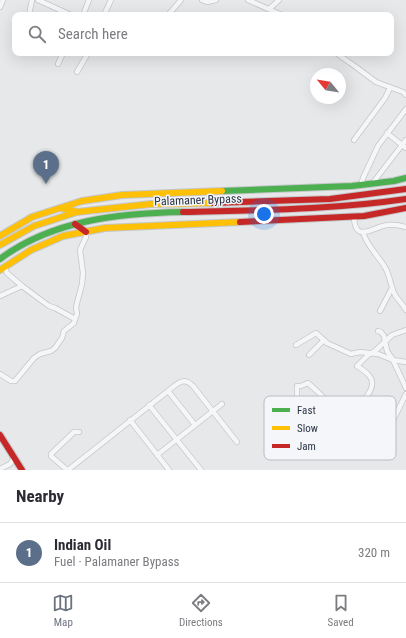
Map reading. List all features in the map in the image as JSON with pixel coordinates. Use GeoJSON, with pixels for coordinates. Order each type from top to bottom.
{"type":"FeatureCollection","features":[{"type":"Feature","properties":{"kind":"main road"},"geometry":{"type":"LineString","coordinates":[[0,236],[32,217],[82,201],[122,195],[361,185],[406,178]]}},
{"type":"Feature","properties":{"kind":"main road","name":"Palamaner Bypass"},"geometry":{"type":"LineString","coordinates":[[0,245],[34,226],[77,212],[151,204],[199,204],[330,199],[406,189]]}},
{"type":"Feature","properties":{"kind":"main road","name":"Palamaner Bypass"},"geometry":{"type":"LineString","coordinates":[[0,259],[40,237],[75,224],[115,216],[152,213],[336,207],[378,204],[406,199]]}},
{"type":"Feature","properties":{"kind":"main road"},"geometry":{"type":"LineString","coordinates":[[61,208],[77,212]]}},
{"type":"Feature","properties":{"kind":"main road"},"geometry":{"type":"LineString","coordinates":[[3,269],[31,250],[64,236],[105,228],[354,217],[406,208]]}},
{"type":"Feature","properties":{"kind":"main road"},"geometry":{"type":"LineString","coordinates":[[75,224],[86,232]]}},
{"type":"Feature","properties":{"kind":"main road"},"geometry":{"type":"LineString","coordinates":[[0,435],[22,470]]}},
{"type":"Feature","properties":{"kind":"street"},"geometry":{"type":"LineString","coordinates":[[0,7],[3,0]]}},
{"type":"Feature","properties":{"kind":"street"},"geometry":{"type":"LineString","coordinates":[[30,12],[32,0]]}},
{"type":"Feature","properties":{"kind":"street"},"geometry":{"type":"LineString","coordinates":[[38,0],[64,12]]}},
{"type":"Feature","properties":{"kind":"street"},"geometry":{"type":"LineString","coordinates":[[83,12],[89,0]]}},
{"type":"Feature","properties":{"kind":"street"},"geometry":{"type":"LineString","coordinates":[[105,12],[111,0]]}},
{"type":"Feature","properties":{"kind":"street"},"geometry":{"type":"LineString","coordinates":[[171,12],[181,0]]}},
{"type":"Feature","properties":{"kind":"street"},"geometry":{"type":"LineString","coordinates":[[202,0],[207,2],[216,0]]}},
{"type":"Feature","properties":{"kind":"street"},"geometry":{"type":"LineString","coordinates":[[248,0],[276,12]]}},
{"type":"Feature","properties":{"kind":"street"},"geometry":{"type":"LineString","coordinates":[[269,9],[279,0]]}},
{"type":"Feature","properties":{"kind":"street"},"geometry":{"type":"LineString","coordinates":[[58,64],[62,56]]}},
{"type":"Feature","properties":{"kind":"street"},"geometry":{"type":"LineString","coordinates":[[77,72],[86,56]]}},
{"type":"Feature","properties":{"kind":"street"},"geometry":{"type":"LineString","coordinates":[[340,56],[376,82],[406,95]]}},
{"type":"Feature","properties":{"kind":"street"},"geometry":{"type":"LineString","coordinates":[[354,140],[385,98],[390,88]]}},
{"type":"Feature","properties":{"kind":"street"},"geometry":{"type":"LineString","coordinates":[[361,185],[361,181],[371,159],[387,133],[406,110]]}},
{"type":"Feature","properties":{"kind":"street"},"geometry":{"type":"LineString","coordinates":[[387,133],[404,147]]}},
{"type":"Feature","properties":{"kind":"street"},"geometry":{"type":"LineString","coordinates":[[372,184],[404,147],[406,140]]}},
{"type":"Feature","properties":{"kind":"street"},"geometry":{"type":"LineString","coordinates":[[354,217],[356,228],[360,232],[368,233],[385,225],[396,224],[406,227]]}},
{"type":"Feature","properties":{"kind":"street"},"geometry":{"type":"LineString","coordinates":[[0,374],[11,381],[14,381],[34,358],[55,348],[62,338],[64,331],[74,323],[77,314],[76,307],[82,284],[83,273],[80,250],[86,237],[86,232]]}},
{"type":"Feature","properties":{"kind":"street"},"geometry":{"type":"LineString","coordinates":[[363,232],[369,247],[386,269],[396,297],[406,310]]}},
{"type":"Feature","properties":{"kind":"street"},"geometry":{"type":"LineString","coordinates":[[3,269],[22,286],[49,306],[75,319]]}},
{"type":"Feature","properties":{"kind":"street"},"geometry":{"type":"LineString","coordinates":[[0,296],[22,286]]}},
{"type":"Feature","properties":{"kind":"street"},"geometry":{"type":"LineString","coordinates":[[380,311],[392,288]]}},
{"type":"Feature","properties":{"kind":"street"},"geometry":{"type":"LineString","coordinates":[[366,396],[371,389],[372,379],[367,372],[357,366],[392,335],[406,330]]}},
{"type":"Feature","properties":{"kind":"street"},"geometry":{"type":"LineString","coordinates":[[378,331],[381,332],[387,351],[393,360],[406,388]]}},
{"type":"Feature","properties":{"kind":"street"},"geometry":{"type":"LineString","coordinates":[[296,345],[316,333],[324,340],[352,354],[360,352],[378,354],[393,360],[406,362]]}},
{"type":"Feature","properties":{"kind":"street"},"geometry":{"type":"LineString","coordinates":[[309,355],[324,340]]}},
{"type":"Feature","properties":{"kind":"street"},"geometry":{"type":"LineString","coordinates":[[79,432],[74,432],[51,454],[51,456],[67,470],[149,405],[185,380],[189,382],[237,442]]}},
{"type":"Feature","properties":{"kind":"street"},"geometry":{"type":"LineString","coordinates":[[297,396],[297,386],[308,383],[322,396]]}},
{"type":"Feature","properties":{"kind":"street"},"geometry":{"type":"LineString","coordinates":[[168,391],[195,425]]}},
{"type":"Feature","properties":{"kind":"street"},"geometry":{"type":"LineString","coordinates":[[396,415],[406,394]]}},
{"type":"Feature","properties":{"kind":"street"},"geometry":{"type":"LineString","coordinates":[[157,455],[222,404]]}},
{"type":"Feature","properties":{"kind":"street"},"geometry":{"type":"LineString","coordinates":[[149,405],[201,470]]}},
{"type":"Feature","properties":{"kind":"street"},"geometry":{"type":"LineString","coordinates":[[130,420],[169,470]]}},
{"type":"Feature","properties":{"kind":"street"},"geometry":{"type":"LineString","coordinates":[[0,469],[10,464],[14,458]]}},
{"type":"Feature","properties":{"kind":"street"},"geometry":{"type":"LineString","coordinates":[[0,469],[4,470]]}},
{"type":"Feature","properties":{"kind":"traffic: fast"},"geometry":{"type":"LineString","coordinates":[[222,191],[352,186],[394,181],[406,178]]}},
{"type":"Feature","properties":{"kind":"traffic: fast"},"geometry":{"type":"LineString","coordinates":[[0,259],[20,246],[42,235],[87,221],[135,214],[183,212]]}},
{"type":"Feature","properties":{"kind":"traffic: slow"},"geometry":{"type":"LineString","coordinates":[[0,236],[32,217],[82,201],[122,195],[222,191]]}},
{"type":"Feature","properties":{"kind":"traffic: slow"},"geometry":{"type":"LineString","coordinates":[[0,245],[34,226],[77,212],[151,204],[213,203]]}},
{"type":"Feature","properties":{"kind":"traffic: slow"},"geometry":{"type":"LineString","coordinates":[[61,208],[77,212]]}},
{"type":"Feature","properties":{"kind":"traffic: slow"},"geometry":{"type":"LineString","coordinates":[[0,270],[31,250],[63,236],[105,228],[240,222]]}},
{"type":"Feature","properties":{"kind":"traffic: jam"},"geometry":{"type":"LineString","coordinates":[[213,203],[330,199],[406,189]]}},
{"type":"Feature","properties":{"kind":"traffic: jam"},"geometry":{"type":"LineString","coordinates":[[183,212],[323,207],[378,203],[406,199]]}},
{"type":"Feature","properties":{"kind":"traffic: jam"},"geometry":{"type":"LineString","coordinates":[[240,222],[364,216],[406,208]]}},
{"type":"Feature","properties":{"kind":"traffic: jam"},"geometry":{"type":"LineString","coordinates":[[75,224],[86,232]]}},
{"type":"Feature","properties":{"kind":"traffic: jam"},"geometry":{"type":"LineString","coordinates":[[0,435],[22,470]]}},
{"type":"Feature","properties":{"kind":"place","name":"Indian Oil"},"geometry":{"type":"Point","coordinates":[46,184]}}]}
